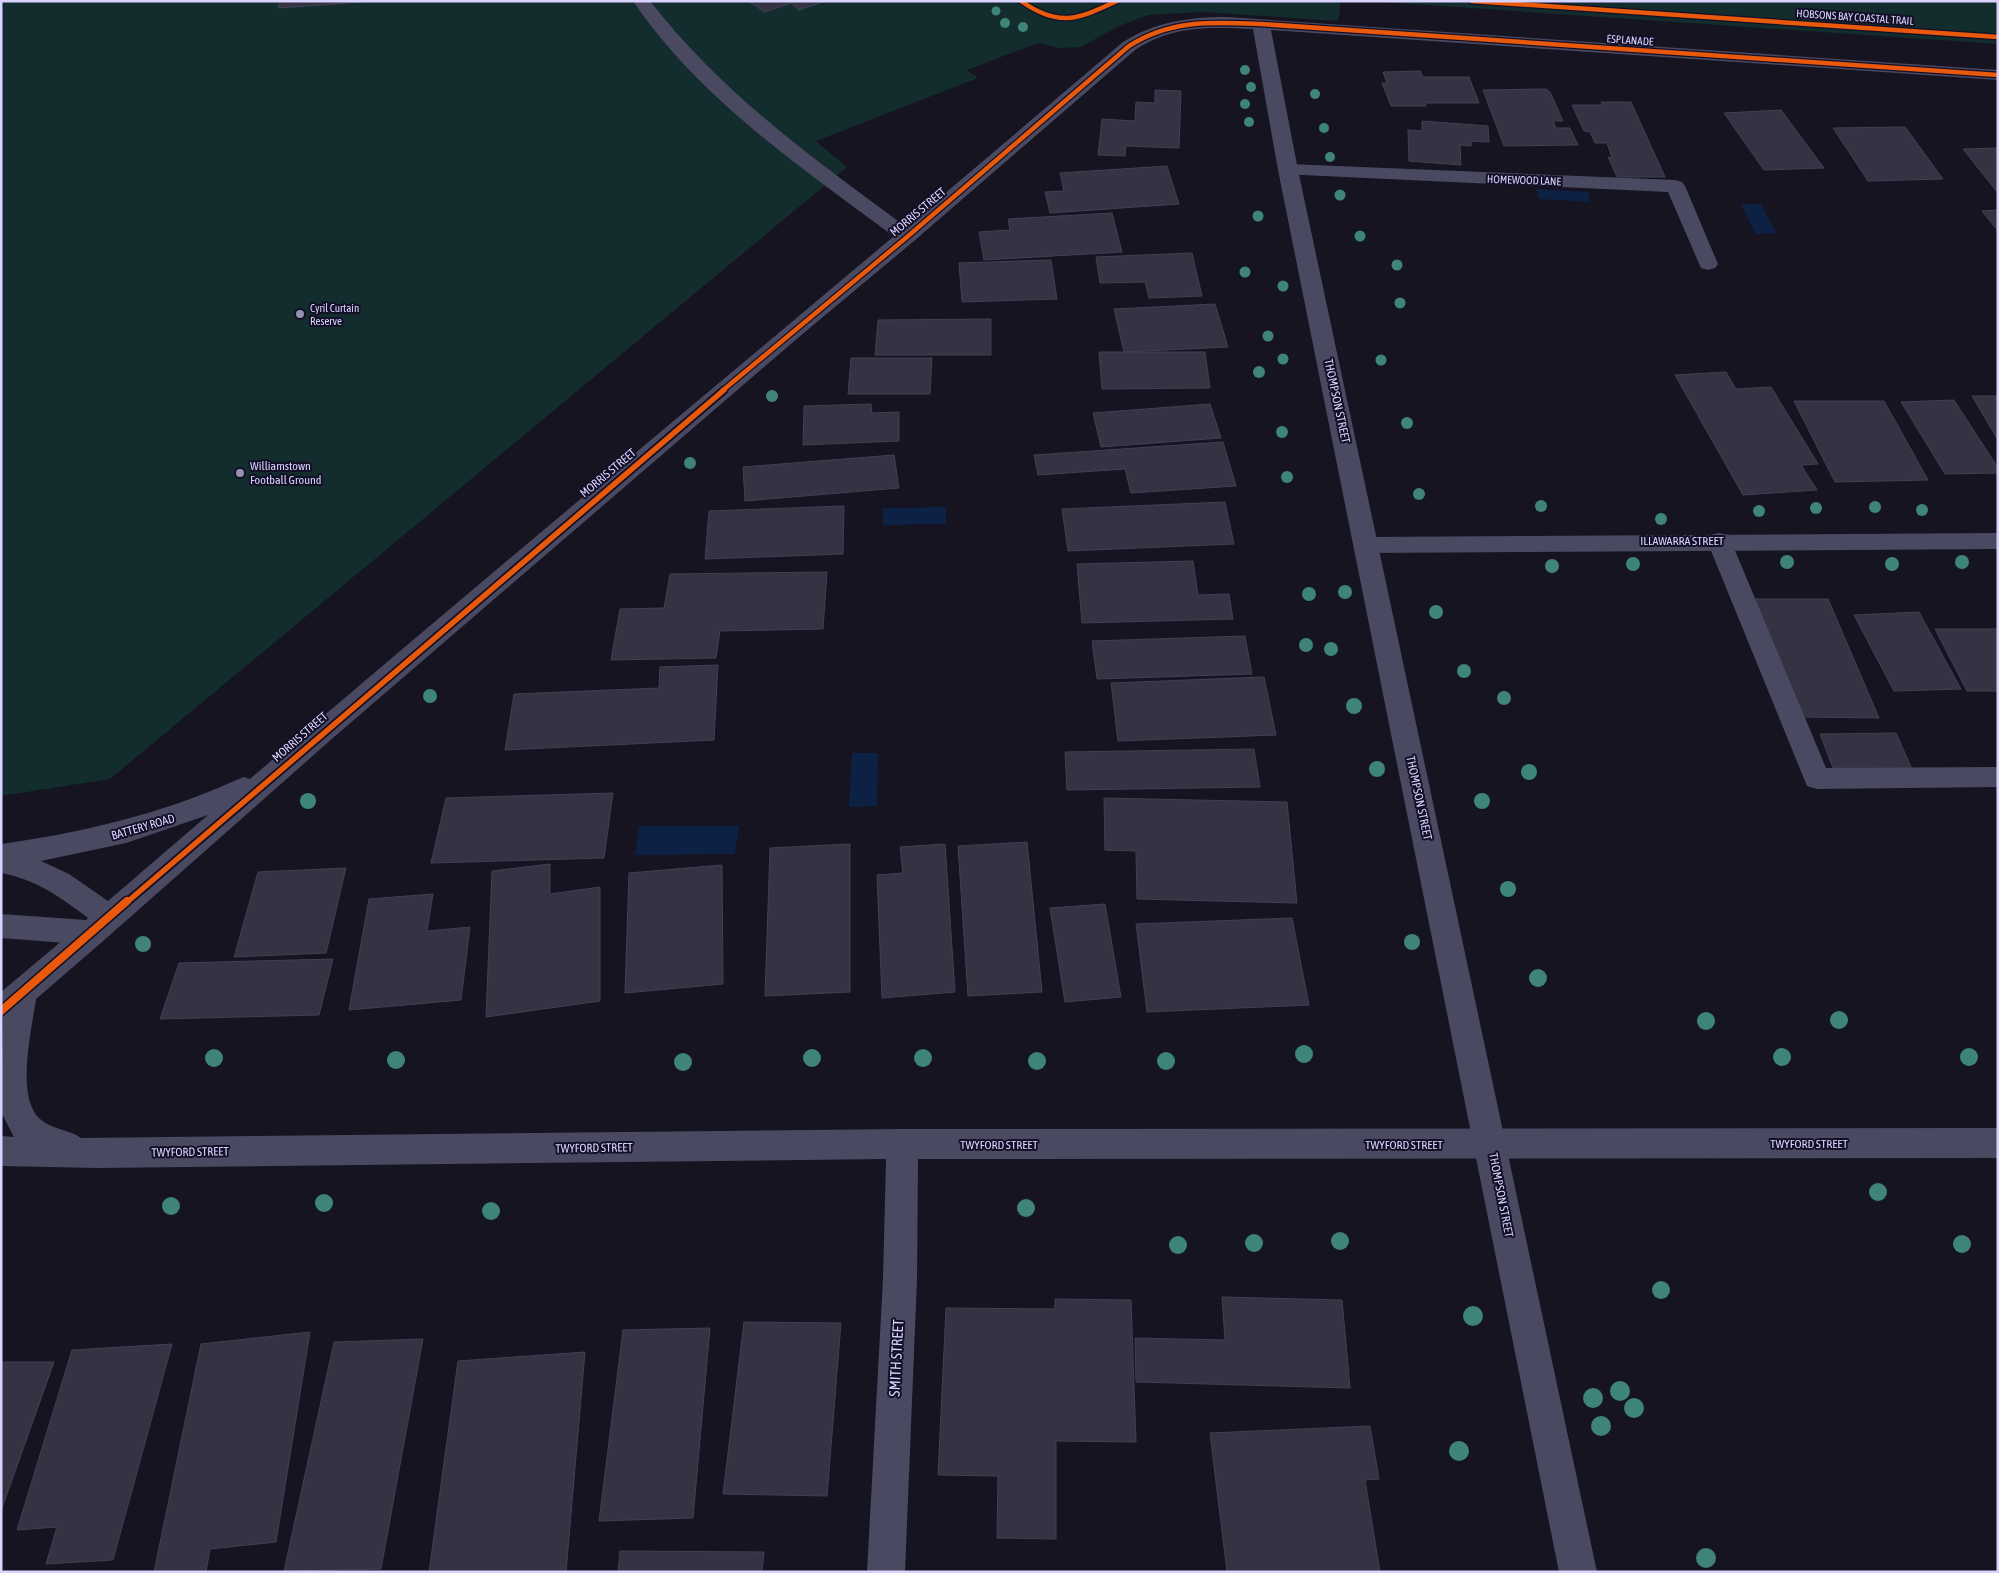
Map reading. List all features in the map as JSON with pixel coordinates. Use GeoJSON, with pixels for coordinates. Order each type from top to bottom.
{"type":"FeatureCollection","features":[{"type":"Feature","properties":{"kind":"street"},"geometry":{"type":"LineString","coordinates":[[641,1],[662,29],[697,68],[746,114],[907,236]]}},
{"type":"Feature","properties":{"kind":"street","name":"MORRIS STREET"},"geometry":{"type":"LineString","coordinates":[[11,1002],[791,332],[907,236],[1141,36],[1168,27],[1221,23],[1261,24]]}},
{"type":"Feature","properties":{"kind":"street","name":"ESPLANADE"},"geometry":{"type":"LineString","coordinates":[[1261,24],[1998,75]]}},
{"type":"Feature","properties":{"kind":"street","name":"THOMPSON STREET"},"geometry":{"type":"LineString","coordinates":[[1261,24],[1288,170],[1578,1572]]}},
{"type":"Feature","properties":{"kind":"street","name":"HOMEWOOD LANE"},"geometry":{"type":"LineString","coordinates":[[1288,170],[1674,186],[1708,264]]}},
{"type":"Feature","properties":{"kind":"street"},"geometry":{"type":"LineString","coordinates":[[1719,541],[1817,779],[1998,777]]}},
{"type":"Feature","properties":{"kind":"street","name":"ILLAWARRA STREET"},"geometry":{"type":"LineString","coordinates":[[1367,545],[1719,541],[1998,541]]}},
{"type":"Feature","properties":{"kind":"street","name":"BATTERY ROAD"},"geometry":{"type":"LineString","coordinates":[[1,855],[92,840],[160,823],[201,808],[277,772]]}},
{"type":"Feature","properties":{"kind":"street"},"geometry":{"type":"LineString","coordinates":[[1,862],[15,863],[35,870],[84,900],[100,926]]}},
{"type":"Feature","properties":{"kind":"street"},"geometry":{"type":"LineString","coordinates":[[1,926],[100,926]]}},
{"type":"Feature","properties":{"kind":"street"},"geometry":{"type":"LineString","coordinates":[[11,1002],[11,1088],[15,1109],[25,1126],[42,1138],[63,1146],[97,1153]]}},
{"type":"Feature","properties":{"kind":"street","name":"TWYFORD STREET"},"geometry":{"type":"LineString","coordinates":[[1,1151],[97,1153],[902,1144],[1491,1145],[1998,1142]]}},
{"type":"Feature","properties":{"kind":"street","name":"SMITH STREET"},"geometry":{"type":"LineString","coordinates":[[886,1572],[900,1279],[902,1144]]}},
{"type":"Feature","properties":{"kind":"green space","name":"Williamstown Football Ground"},"geometry":{"type":"Polygon","coordinates":[[[1,1],[1341,1],[1338,21],[1203,12],[1148,15],[1119,26],[1081,47],[1059,48],[1038,43],[967,70],[978,78],[816,141],[847,167],[110,779],[1,796],[1,1]]]}},
{"type":"Feature","properties":{"kind":"green space"},"geometry":{"type":"Polygon","coordinates":[[[1367,1],[1998,1],[1998,44],[1367,1]]]}},
{"type":"Feature","properties":{"kind":"water"},"geometry":{"type":"Polygon","coordinates":[[[1537,189],[1588,192],[1590,202],[1539,199],[1537,189]]]}},
{"type":"Feature","properties":{"kind":"water"},"geometry":{"type":"Polygon","coordinates":[[[1741,204],[1761,204],[1776,233],[1756,234],[1741,204]]]}},
{"type":"Feature","properties":{"kind":"water"},"geometry":{"type":"Polygon","coordinates":[[[946,507],[946,524],[883,525],[883,508],[946,507]]]}},
{"type":"Feature","properties":{"kind":"water"},"geometry":{"type":"Polygon","coordinates":[[[852,753],[878,753],[877,806],[849,807],[852,753]]]}},
{"type":"Feature","properties":{"kind":"water"},"geometry":{"type":"Polygon","coordinates":[[[639,826],[739,826],[735,854],[635,855],[639,826]]]}},
{"type":"Feature","properties":{"kind":"building"},"geometry":{"type":"Polygon","coordinates":[[[280,1],[377,1],[278,8],[280,1]]]}},
{"type":"Feature","properties":{"kind":"building"},"geometry":{"type":"Polygon","coordinates":[[[748,1],[826,1],[799,10],[791,3],[765,12],[748,1]]]}},
{"type":"Feature","properties":{"kind":"building"},"geometry":{"type":"Polygon","coordinates":[[[1420,71],[1423,77],[1469,77],[1479,103],[1425,103],[1426,106],[1391,106],[1382,83],[1387,83],[1383,72],[1420,71]]]}},
{"type":"Feature","properties":{"kind":"building"},"geometry":{"type":"Polygon","coordinates":[[[1546,89],[1550,92],[1563,121],[1553,121],[1556,128],[1570,128],[1578,145],[1504,146],[1483,90],[1546,89]]]}},
{"type":"Feature","properties":{"kind":"building"},"geometry":{"type":"Polygon","coordinates":[[[1155,90],[1181,91],[1179,148],[1126,146],[1125,156],[1098,155],[1102,119],[1135,121],[1136,102],[1155,103],[1155,90]]]}},
{"type":"Feature","properties":{"kind":"building"},"geometry":{"type":"Polygon","coordinates":[[[1601,102],[1631,102],[1665,177],[1617,177],[1608,157],[1612,158],[1607,143],[1595,143],[1590,132],[1584,131],[1572,105],[1603,105],[1601,102]]]}},
{"type":"Feature","properties":{"kind":"building"},"geometry":{"type":"Polygon","coordinates":[[[1781,110],[1824,168],[1764,170],[1724,113],[1781,110]]]}},
{"type":"Feature","properties":{"kind":"building"},"geometry":{"type":"Polygon","coordinates":[[[1422,121],[1488,126],[1489,142],[1471,141],[1471,146],[1460,145],[1461,165],[1409,161],[1408,130],[1422,131],[1422,121]]]}},
{"type":"Feature","properties":{"kind":"building"},"geometry":{"type":"Polygon","coordinates":[[[1905,127],[1943,179],[1868,181],[1833,128],[1905,127]]]}},
{"type":"Feature","properties":{"kind":"building"},"geometry":{"type":"Polygon","coordinates":[[[1998,148],[1998,193],[1963,149],[1998,148]]]}},
{"type":"Feature","properties":{"kind":"building"},"geometry":{"type":"Polygon","coordinates":[[[1167,166],[1179,204],[1050,213],[1045,192],[1064,191],[1060,173],[1167,166]]]}},
{"type":"Feature","properties":{"kind":"building"},"geometry":{"type":"Polygon","coordinates":[[[1998,210],[1998,231],[1982,211],[1998,210]]]}},
{"type":"Feature","properties":{"kind":"building"},"geometry":{"type":"Polygon","coordinates":[[[1112,213],[1122,252],[984,260],[979,232],[1010,230],[1008,219],[1112,213]]]}},
{"type":"Feature","properties":{"kind":"building"},"geometry":{"type":"Polygon","coordinates":[[[1192,253],[1202,296],[1149,298],[1145,282],[1100,283],[1096,257],[1192,253]]]}},
{"type":"Feature","properties":{"kind":"building"},"geometry":{"type":"Polygon","coordinates":[[[1051,260],[1057,299],[962,302],[959,263],[1051,260]]]}},
{"type":"Feature","properties":{"kind":"building"},"geometry":{"type":"Polygon","coordinates":[[[1215,304],[1228,347],[1124,352],[1114,309],[1215,304]]]}},
{"type":"Feature","properties":{"kind":"building"},"geometry":{"type":"Polygon","coordinates":[[[991,319],[991,355],[875,355],[878,320],[991,319]]]}},
{"type":"Feature","properties":{"kind":"building"},"geometry":{"type":"Polygon","coordinates":[[[1099,352],[1205,352],[1210,388],[1102,389],[1099,352]]]}},
{"type":"Feature","properties":{"kind":"building"},"geometry":{"type":"Polygon","coordinates":[[[851,358],[932,358],[930,394],[848,394],[851,358]]]}},
{"type":"Feature","properties":{"kind":"building"},"geometry":{"type":"Polygon","coordinates":[[[1726,372],[1736,389],[1771,387],[1818,464],[1801,465],[1817,490],[1743,495],[1675,375],[1726,372]]]}},
{"type":"Feature","properties":{"kind":"building"},"geometry":{"type":"Polygon","coordinates":[[[1972,396],[1998,396],[1998,440],[1972,396]]]}},
{"type":"Feature","properties":{"kind":"building"},"geometry":{"type":"Polygon","coordinates":[[[1954,400],[1998,468],[1998,473],[1945,474],[1901,402],[1954,400]]]}},
{"type":"Feature","properties":{"kind":"building"},"geometry":{"type":"Polygon","coordinates":[[[1794,401],[1884,401],[1928,480],[1835,482],[1794,401]]]}},
{"type":"Feature","properties":{"kind":"building"},"geometry":{"type":"Polygon","coordinates":[[[871,404],[872,413],[899,412],[899,441],[803,445],[804,406],[871,404]]]}},
{"type":"Feature","properties":{"kind":"building"},"geometry":{"type":"Polygon","coordinates":[[[1210,404],[1221,438],[1101,447],[1093,413],[1210,404]]]}},
{"type":"Feature","properties":{"kind":"building"},"geometry":{"type":"Polygon","coordinates":[[[1223,442],[1236,486],[1131,493],[1125,469],[1038,475],[1034,455],[1223,442]]]}},
{"type":"Feature","properties":{"kind":"building"},"geometry":{"type":"Polygon","coordinates":[[[894,455],[899,488],[745,501],[743,467],[894,455]]]}},
{"type":"Feature","properties":{"kind":"building"},"geometry":{"type":"Polygon","coordinates":[[[1225,502],[1234,544],[1068,551],[1062,509],[1225,502]]]}},
{"type":"Feature","properties":{"kind":"building"},"geometry":{"type":"Polygon","coordinates":[[[844,506],[843,554],[705,559],[709,511],[844,506]]]}},
{"type":"Feature","properties":{"kind":"building"},"geometry":{"type":"Polygon","coordinates":[[[1193,561],[1198,595],[1229,594],[1233,619],[1082,623],[1077,564],[1193,561]]]}},
{"type":"Feature","properties":{"kind":"building"},"geometry":{"type":"Polygon","coordinates":[[[827,572],[823,629],[720,631],[716,658],[611,660],[620,609],[664,608],[670,574],[827,572]]]}},
{"type":"Feature","properties":{"kind":"building"},"geometry":{"type":"Polygon","coordinates":[[[1755,599],[1828,599],[1879,718],[1803,717],[1755,599]]]}},
{"type":"Feature","properties":{"kind":"building"},"geometry":{"type":"Polygon","coordinates":[[[1919,612],[1961,689],[1894,691],[1854,615],[1919,612]]]}},
{"type":"Feature","properties":{"kind":"building"},"geometry":{"type":"Polygon","coordinates":[[[1935,629],[1998,629],[1998,691],[1967,691],[1935,629]]]}},
{"type":"Feature","properties":{"kind":"building"},"geometry":{"type":"Polygon","coordinates":[[[1245,636],[1252,674],[1097,679],[1092,641],[1245,636]]]}},
{"type":"Feature","properties":{"kind":"building"},"geometry":{"type":"Polygon","coordinates":[[[718,665],[714,740],[505,750],[514,694],[659,688],[660,667],[718,665]]]}},
{"type":"Feature","properties":{"kind":"building"},"geometry":{"type":"Polygon","coordinates":[[[1264,677],[1276,735],[1118,741],[1111,683],[1264,677]]]}},
{"type":"Feature","properties":{"kind":"building"},"geometry":{"type":"Polygon","coordinates":[[[1896,733],[1912,769],[1833,768],[1820,734],[1896,733]]]}},
{"type":"Feature","properties":{"kind":"building"},"geometry":{"type":"Polygon","coordinates":[[[1254,749],[1260,787],[1067,790],[1065,752],[1254,749]]]}},
{"type":"Feature","properties":{"kind":"building"},"geometry":{"type":"Polygon","coordinates":[[[613,793],[604,858],[431,863],[446,798],[613,793]]]}},
{"type":"Feature","properties":{"kind":"building"},"geometry":{"type":"Polygon","coordinates":[[[1104,798],[1287,802],[1297,903],[1137,899],[1136,851],[1105,850],[1104,798]]]}},
{"type":"Feature","properties":{"kind":"building"},"geometry":{"type":"Polygon","coordinates":[[[1027,842],[1042,992],[968,996],[958,846],[1027,842]]]}},
{"type":"Feature","properties":{"kind":"building"},"geometry":{"type":"Polygon","coordinates":[[[850,844],[850,992],[765,996],[770,848],[850,844]]]}},
{"type":"Feature","properties":{"kind":"building"},"geometry":{"type":"Polygon","coordinates":[[[945,844],[955,992],[882,998],[877,875],[903,873],[900,847],[945,844]]]}},
{"type":"Feature","properties":{"kind":"building"},"geometry":{"type":"Polygon","coordinates":[[[550,864],[550,894],[600,887],[600,1001],[486,1017],[492,871],[550,864]]]}},
{"type":"Feature","properties":{"kind":"building"},"geometry":{"type":"Polygon","coordinates":[[[722,865],[723,984],[625,993],[629,873],[722,865]]]}},
{"type":"Feature","properties":{"kind":"building"},"geometry":{"type":"Polygon","coordinates":[[[346,868],[326,953],[234,957],[258,872],[346,868]]]}},
{"type":"Feature","properties":{"kind":"building"},"geometry":{"type":"Polygon","coordinates":[[[433,894],[427,931],[470,927],[461,1000],[349,1010],[369,899],[433,894]]]}},
{"type":"Feature","properties":{"kind":"building"},"geometry":{"type":"Polygon","coordinates":[[[1105,904],[1121,997],[1065,1002],[1050,908],[1105,904]]]}},
{"type":"Feature","properties":{"kind":"building"},"geometry":{"type":"Polygon","coordinates":[[[1292,918],[1309,1005],[1147,1012],[1136,924],[1292,918]]]}},
{"type":"Feature","properties":{"kind":"building"},"geometry":{"type":"Polygon","coordinates":[[[333,959],[319,1015],[160,1019],[179,963],[333,959]]]}},
{"type":"Feature","properties":{"kind":"building"},"geometry":{"type":"Polygon","coordinates":[[[1222,1297],[1342,1300],[1350,1388],[1136,1382],[1135,1338],[1225,1340],[1222,1297]]]}},
{"type":"Feature","properties":{"kind":"building"},"geometry":{"type":"Polygon","coordinates":[[[1055,1299],[1131,1300],[1136,1442],[1056,1441],[1056,1539],[997,1538],[998,1476],[938,1475],[946,1308],[1055,1309],[1055,1299]]]}},
{"type":"Feature","properties":{"kind":"building"},"geometry":{"type":"Polygon","coordinates":[[[744,1322],[841,1323],[827,1496],[723,1494],[744,1322]]]}},
{"type":"Feature","properties":{"kind":"building"},"geometry":{"type":"Polygon","coordinates":[[[710,1328],[693,1518],[599,1521],[623,1330],[710,1328]]]}},
{"type":"Feature","properties":{"kind":"building"},"geometry":{"type":"Polygon","coordinates":[[[310,1332],[276,1542],[210,1549],[206,1572],[154,1572],[201,1344],[310,1332]]]}},
{"type":"Feature","properties":{"kind":"building"},"geometry":{"type":"Polygon","coordinates":[[[423,1339],[381,1569],[284,1571],[334,1342],[423,1339]]]}},
{"type":"Feature","properties":{"kind":"building"},"geometry":{"type":"Polygon","coordinates":[[[172,1344],[113,1560],[46,1564],[57,1527],[17,1530],[72,1350],[172,1344]]]}},
{"type":"Feature","properties":{"kind":"building"},"geometry":{"type":"Polygon","coordinates":[[[585,1352],[566,1572],[429,1572],[458,1361],[585,1352]]]}},
{"type":"Feature","properties":{"kind":"building"},"geometry":{"type":"Polygon","coordinates":[[[1,1362],[54,1362],[1,1511],[1,1362]]]}},
{"type":"Feature","properties":{"kind":"building"},"geometry":{"type":"Polygon","coordinates":[[[1370,1426],[1379,1479],[1365,1480],[1380,1572],[1227,1572],[1210,1433],[1370,1426]]]}},
{"type":"Feature","properties":{"kind":"building"},"geometry":{"type":"Polygon","coordinates":[[[620,1551],[764,1552],[762,1572],[618,1572],[620,1551]]]}},
{"type":"Feature","properties":{"kind":"cycle path"},"geometry":{"type":"LineString","coordinates":[[1021,1],[1043,14],[1068,19],[1089,15],[1117,1]]}},
{"type":"Feature","properties":{"kind":"cycle path","name":"HOBSONS BAY COASTAL TRAIL"},"geometry":{"type":"LineString","coordinates":[[1472,1],[1998,37]]}},
{"type":"Feature","properties":{"kind":"cycle path"},"geometry":{"type":"LineString","coordinates":[[1,1011],[325,730],[791,332],[907,237],[1129,46],[1143,37],[1159,30],[1192,23],[1244,23],[1998,75]]}},
{"type":"Feature","properties":{"kind":"place","name":"Cyril Curtain Reserve"},"geometry":{"type":"Point","coordinates":[300,314]}},
{"type":"Feature","properties":{"kind":"place","name":"Williamstown Football Ground"},"geometry":{"type":"Point","coordinates":[240,473]}}]}
